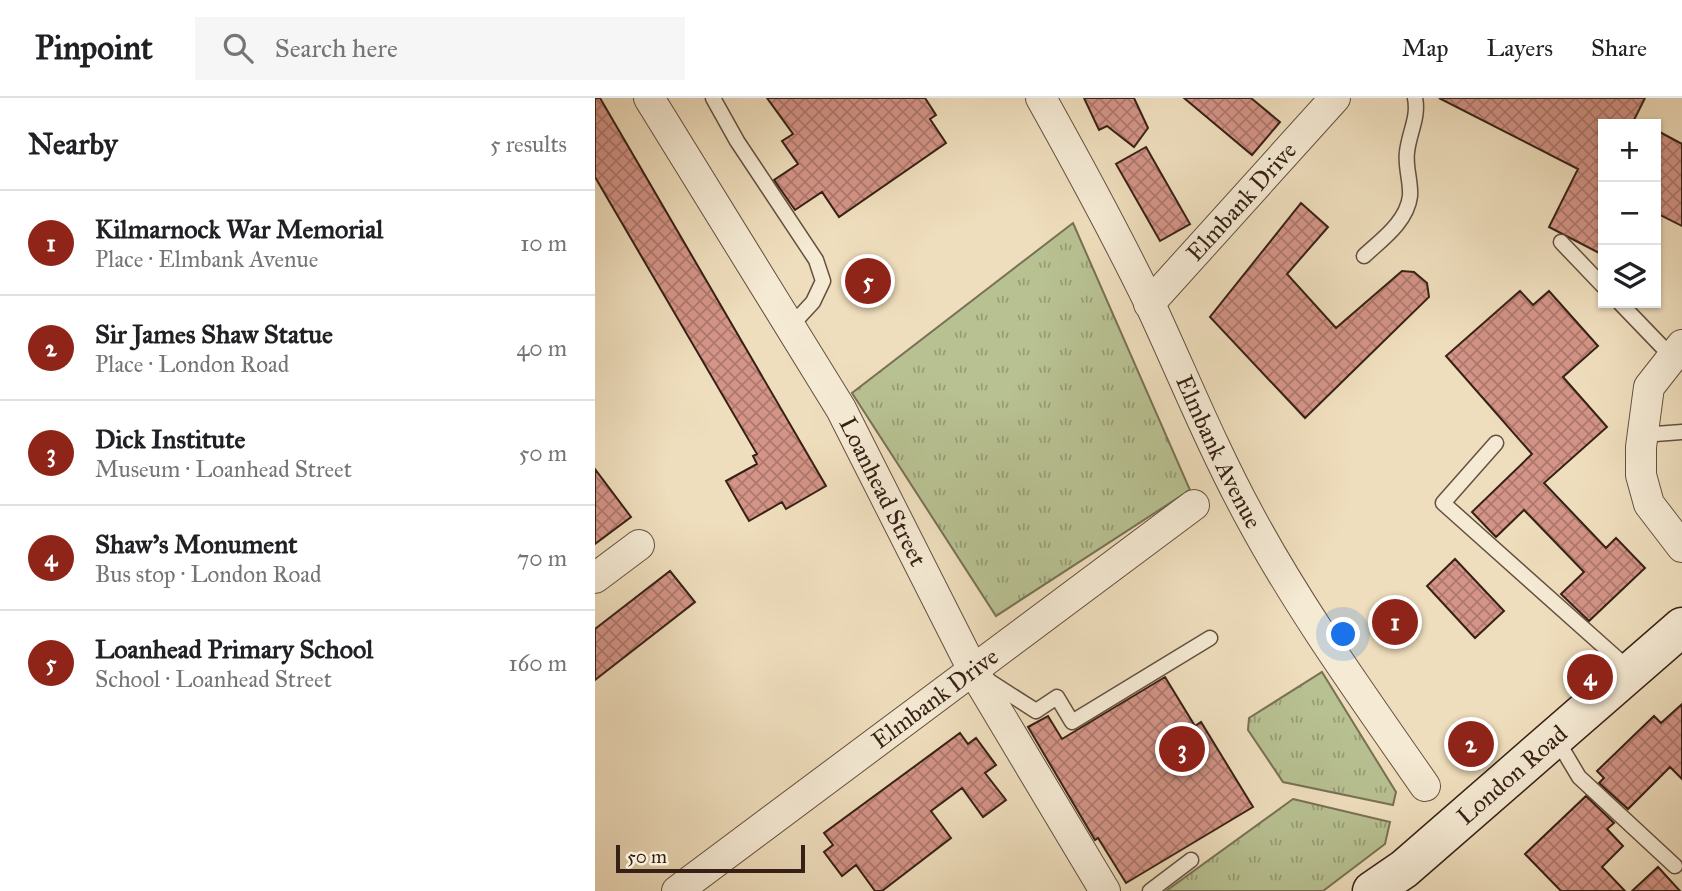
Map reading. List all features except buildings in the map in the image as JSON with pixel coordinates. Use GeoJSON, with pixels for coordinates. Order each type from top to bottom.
{"type":"FeatureCollection","features":[{"type":"Feature","properties":{"kind":"main road","name":"London Road"},"geometry":{"type":"LineString","coordinates":[[1372,891],[1404,869],[1682,627]]}},
{"type":"Feature","properties":{"kind":"street","name":"Loanhead Street"},"geometry":{"type":"LineString","coordinates":[[649,98],[841,409],[974,672],[1105,891]]}},
{"type":"Feature","properties":{"kind":"street","name":"Elmbank Avenue"},"geometry":{"type":"LineString","coordinates":[[1041,98],[1095,196],[1149,304],[1216,451],[1250,517],[1331,651],[1425,786]]}},
{"type":"Feature","properties":{"kind":"street","name":"Elmbank Drive"},"geometry":{"type":"LineString","coordinates":[[1149,304],[1332,99]]}},
{"type":"Feature","properties":{"kind":"street"},"geometry":{"type":"LineString","coordinates":[[1677,350],[1649,387],[1642,435],[1641,475],[1649,504],[1682,547]]}},
{"type":"Feature","properties":{"kind":"street","name":"Elmbank Drive"},"geometry":{"type":"LineString","coordinates":[[677,891],[974,672],[1194,505]]}},
{"type":"Feature","properties":{"kind":"street"},"geometry":{"type":"LineString","coordinates":[[595,578],[639,545]]}},
{"type":"Feature","properties":{"kind":"lane"},"geometry":{"type":"LineString","coordinates":[[713,98],[737,141],[816,260],[823,281],[813,302],[790,327]]}},
{"type":"Feature","properties":{"kind":"lane"},"geometry":{"type":"LineString","coordinates":[[1364,256],[1397,224],[1406,210],[1410,195],[1407,150],[1417,113],[1415,98]]}},
{"type":"Feature","properties":{"kind":"lane"},"geometry":{"type":"LineString","coordinates":[[1561,242],[1598,281]]}},
{"type":"Feature","properties":{"kind":"lane"},"geometry":{"type":"LineString","coordinates":[[1626,308],[1677,350]]}},
{"type":"Feature","properties":{"kind":"lane"},"geometry":{"type":"LineString","coordinates":[[1642,435],[1682,432]]}},
{"type":"Feature","properties":{"kind":"lane"},"geometry":{"type":"LineString","coordinates":[[1496,443],[1443,503],[1630,670]]}},
{"type":"Feature","properties":{"kind":"lane"},"geometry":{"type":"LineString","coordinates":[[974,672],[1036,711],[1057,697],[1072,722],[1210,638]]}},
{"type":"Feature","properties":{"kind":"lane"},"geometry":{"type":"LineString","coordinates":[[1555,737],[1579,777],[1675,866]]}},
{"type":"Feature","properties":{"kind":"lane"},"geometry":{"type":"LineString","coordinates":[[1150,891],[1191,860]]}},
{"type":"Feature","properties":{"kind":"green space"},"geometry":{"type":"Polygon","coordinates":[[[1073,223],[1190,490],[996,616],[852,393],[1073,223]]]}},
{"type":"Feature","properties":{"kind":"green space"},"geometry":{"type":"Polygon","coordinates":[[[1322,672],[1396,792],[1393,805],[1283,782],[1248,730],[1249,718],[1322,672]]]}},
{"type":"Feature","properties":{"kind":"green space"},"geometry":{"type":"Polygon","coordinates":[[[1293,799],[1390,822],[1385,844],[1323,891],[1166,891],[1293,799]]]}},
{"type":"Feature","properties":{"kind":"place","name":"Loanhead Primary School"},"geometry":{"type":"Point","coordinates":[868,281]}},
{"type":"Feature","properties":{"kind":"place","name":"Kilmarnock War Memorial"},"geometry":{"type":"Point","coordinates":[1395,622]}},
{"type":"Feature","properties":{"kind":"place","name":"Shaw's Monument"},"geometry":{"type":"Point","coordinates":[1590,677]}},
{"type":"Feature","properties":{"kind":"place","name":"Sir James Shaw Statue"},"geometry":{"type":"Point","coordinates":[1471,744]}},
{"type":"Feature","properties":{"kind":"place","name":"Dick Institute"},"geometry":{"type":"Point","coordinates":[1182,749]}}]}
